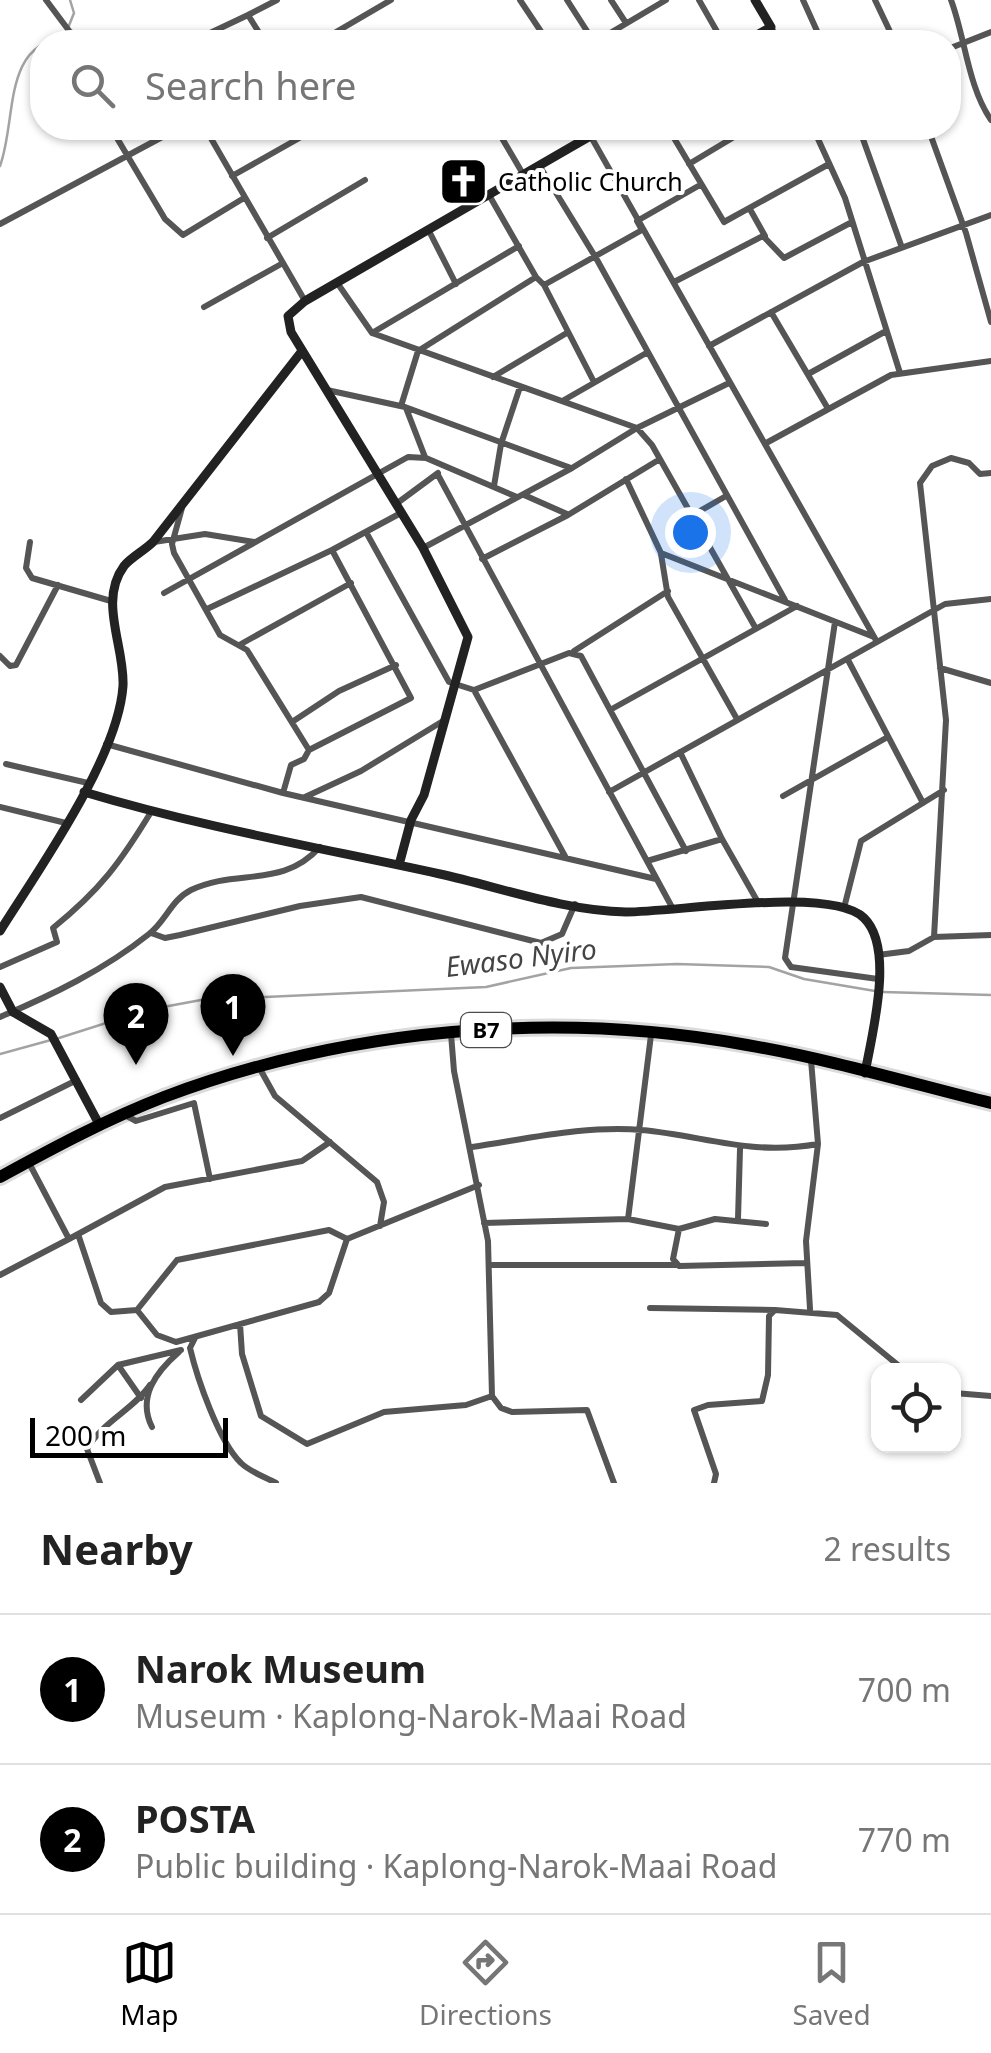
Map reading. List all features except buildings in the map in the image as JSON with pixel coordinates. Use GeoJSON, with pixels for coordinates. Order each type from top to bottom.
{"type":"FeatureCollection","features":[{"type":"Feature","properties":{"kind":"highway","name":"B7"},"geometry":{"type":"LineString","coordinates":[[0,1177],[123,1114],[260,1067],[360,1045],[451,1033],[562,1027],[714,1040],[991,1103]]}},
{"type":"Feature","properties":{"kind":"street"},"geometry":{"type":"LineString","coordinates":[[46,0],[68,30]]}},
{"type":"Feature","properties":{"kind":"street"},"geometry":{"type":"LineString","coordinates":[[218,30],[248,16],[260,4],[277,0]]}},
{"type":"Feature","properties":{"kind":"street"},"geometry":{"type":"LineString","coordinates":[[339,30],[390,0]]}},
{"type":"Feature","properties":{"kind":"street"},"geometry":{"type":"LineString","coordinates":[[520,0],[540,30]]}},
{"type":"Feature","properties":{"kind":"street"},"geometry":{"type":"LineString","coordinates":[[566,0],[587,30]]}},
{"type":"Feature","properties":{"kind":"street"},"geometry":{"type":"LineString","coordinates":[[612,0],[626,24]]}},
{"type":"Feature","properties":{"kind":"street"},"geometry":{"type":"LineString","coordinates":[[616,30],[666,0]]}},
{"type":"Feature","properties":{"kind":"street"},"geometry":{"type":"LineString","coordinates":[[699,0],[715,30]]}},
{"type":"Feature","properties":{"kind":"street"},"geometry":{"type":"LineString","coordinates":[[755,0],[773,30]]}},
{"type":"Feature","properties":{"kind":"street"},"geometry":{"type":"LineString","coordinates":[[803,0],[817,30]]}},
{"type":"Feature","properties":{"kind":"street"},"geometry":{"type":"LineString","coordinates":[[875,0],[889,30]]}},
{"type":"Feature","properties":{"kind":"street"},"geometry":{"type":"LineString","coordinates":[[950,0],[966,42],[980,98],[991,120]]}},
{"type":"Feature","properties":{"kind":"street"},"geometry":{"type":"LineString","coordinates":[[248,16],[257,30]]}},
{"type":"Feature","properties":{"kind":"street"},"geometry":{"type":"LineString","coordinates":[[766,30],[771,27]]}},
{"type":"Feature","properties":{"kind":"street"},"geometry":{"type":"LineString","coordinates":[[961,44],[991,32]]}},
{"type":"Feature","properties":{"kind":"street"},"geometry":{"type":"LineString","coordinates":[[118,140],[165,219],[183,235],[244,198]]}},
{"type":"Feature","properties":{"kind":"street"},"geometry":{"type":"LineString","coordinates":[[0,224],[155,140]]}},
{"type":"Feature","properties":{"kind":"street"},"geometry":{"type":"LineString","coordinates":[[212,140],[305,302]]}},
{"type":"Feature","properties":{"kind":"street"},"geometry":{"type":"LineString","coordinates":[[232,176],[296,140]]}},
{"type":"Feature","properties":{"kind":"street"},"geometry":{"type":"LineString","coordinates":[[503,140],[523,174]]}},
{"type":"Feature","properties":{"kind":"street"},"geometry":{"type":"LineString","coordinates":[[399,865],[457,686],[468,637],[422,548],[290,332],[288,316],[305,302],[582,140]]}},
{"type":"Feature","properties":{"kind":"street"},"geometry":{"type":"LineString","coordinates":[[593,140],[642,230]]}},
{"type":"Feature","properties":{"kind":"street"},"geometry":{"type":"LineString","coordinates":[[675,140],[724,222],[751,211],[828,164]]}},
{"type":"Feature","properties":{"kind":"street"},"geometry":{"type":"LineString","coordinates":[[688,164],[729,140]]}},
{"type":"Feature","properties":{"kind":"street"},"geometry":{"type":"LineString","coordinates":[[818,140],[852,222],[900,373]]}},
{"type":"Feature","properties":{"kind":"street"},"geometry":{"type":"LineString","coordinates":[[863,140],[901,245]]}},
{"type":"Feature","properties":{"kind":"street"},"geometry":{"type":"LineString","coordinates":[[932,140],[962,222],[991,322]]}},
{"type":"Feature","properties":{"kind":"street"},"geometry":{"type":"LineString","coordinates":[[539,165],[596,258],[786,600]]}},
{"type":"Feature","properties":{"kind":"street"},"geometry":{"type":"LineString","coordinates":[[267,238],[364,180]]}},
{"type":"Feature","properties":{"kind":"street"},"geometry":{"type":"LineString","coordinates":[[700,185],[637,221],[768,442],[876,640]]}},
{"type":"Feature","properties":{"kind":"street"},"geometry":{"type":"LineString","coordinates":[[489,195],[544,285],[594,382]]}},
{"type":"Feature","properties":{"kind":"street"},"geometry":{"type":"LineString","coordinates":[[751,211],[775,254],[784,258],[852,222]]}},
{"type":"Feature","properties":{"kind":"street"},"geometry":{"type":"LineString","coordinates":[[709,346],[863,262],[962,222],[991,215]]}},
{"type":"Feature","properties":{"kind":"street"},"geometry":{"type":"LineString","coordinates":[[429,230],[456,284]]}},
{"type":"Feature","properties":{"kind":"street"},"geometry":{"type":"LineString","coordinates":[[544,285],[642,230]]}},
{"type":"Feature","properties":{"kind":"street"},"geometry":{"type":"LineString","coordinates":[[674,282],[765,236]]}},
{"type":"Feature","properties":{"kind":"street"},"geometry":{"type":"LineString","coordinates":[[372,333],[519,246]]}},
{"type":"Feature","properties":{"kind":"street"},"geometry":{"type":"LineString","coordinates":[[204,307],[283,263]]}},
{"type":"Feature","properties":{"kind":"street"},"geometry":{"type":"LineString","coordinates":[[536,277],[418,351],[403,406],[426,458],[438,471],[539,666],[674,911]]}},
{"type":"Feature","properties":{"kind":"street"},"geometry":{"type":"LineString","coordinates":[[338,284],[372,333],[637,428],[660,459],[755,627]]}},
{"type":"Feature","properties":{"kind":"street"},"geometry":{"type":"LineString","coordinates":[[772,312],[827,407]]}},
{"type":"Feature","properties":{"kind":"street"},"geometry":{"type":"LineString","coordinates":[[810,373],[886,331]]}},
{"type":"Feature","properties":{"kind":"street"},"geometry":{"type":"LineString","coordinates":[[492,378],[566,334]]}},
{"type":"Feature","properties":{"kind":"street"},"geometry":{"type":"LineString","coordinates":[[0,931],[86,788],[106,744],[123,686],[111,600],[124,565],[153,542],[302,351]]}},
{"type":"Feature","properties":{"kind":"street"},"geometry":{"type":"LineString","coordinates":[[563,400],[648,352]]}},
{"type":"Feature","properties":{"kind":"street"},"geometry":{"type":"LineString","coordinates":[[768,442],[827,407],[900,373],[991,361]]}},
{"type":"Feature","properties":{"kind":"street"},"geometry":{"type":"LineString","coordinates":[[422,548],[572,468],[637,428],[730,383]]}},
{"type":"Feature","properties":{"kind":"street"},"geometry":{"type":"LineString","coordinates":[[494,486],[501,444],[520,387]]}},
{"type":"Feature","properties":{"kind":"street"},"geometry":{"type":"LineString","coordinates":[[327,390],[403,406],[572,468]]}},
{"type":"Feature","properties":{"kind":"street"},"geometry":{"type":"LineString","coordinates":[[164,594],[188,576],[408,457],[426,458]]}},
{"type":"Feature","properties":{"kind":"street"},"geometry":{"type":"LineString","coordinates":[[934,936],[946,720],[922,476],[951,458],[969,463],[980,474],[991,473]]}},
{"type":"Feature","properties":{"kind":"street"},"geometry":{"type":"LineString","coordinates":[[482,559],[568,515],[660,459]]}},
{"type":"Feature","properties":{"kind":"street"},"geometry":{"type":"LineString","coordinates":[[438,471],[494,486],[568,515]]}},
{"type":"Feature","properties":{"kind":"street"},"geometry":{"type":"LineString","coordinates":[[206,610],[366,532],[438,471]]}},
{"type":"Feature","properties":{"kind":"street"},"geometry":{"type":"LineString","coordinates":[[626,479],[661,553],[668,598],[736,719]]}},
{"type":"Feature","properties":{"kind":"street"},"geometry":{"type":"LineString","coordinates":[[693,515],[726,496]]}},
{"type":"Feature","properties":{"kind":"street"},"geometry":{"type":"LineString","coordinates":[[184,502],[172,549],[220,636],[241,644],[309,750]]}},
{"type":"Feature","properties":{"kind":"street"},"geometry":{"type":"LineString","coordinates":[[366,532],[445,678],[474,690],[573,652],[665,596],[668,590]]}},
{"type":"Feature","properties":{"kind":"street"},"geometry":{"type":"LineString","coordinates":[[153,542],[206,534],[257,542]]}},
{"type":"Feature","properties":{"kind":"street"},"geometry":{"type":"LineString","coordinates":[[30,542],[28,573],[111,600]]}},
{"type":"Feature","properties":{"kind":"street"},"geometry":{"type":"LineString","coordinates":[[282,792],[292,765],[309,750],[410,700],[412,693],[332,550]]}},
{"type":"Feature","properties":{"kind":"street"},"geometry":{"type":"LineString","coordinates":[[661,553],[786,600],[876,640]]}},
{"type":"Feature","properties":{"kind":"street"},"geometry":{"type":"LineString","coordinates":[[241,644],[351,584]]}},
{"type":"Feature","properties":{"kind":"street"},"geometry":{"type":"LineString","coordinates":[[0,656],[10,666],[16,665],[58,585]]}},
{"type":"Feature","properties":{"kind":"street"},"geometry":{"type":"LineString","coordinates":[[610,792],[848,660],[876,640],[952,602],[991,600]]}},
{"type":"Feature","properties":{"kind":"street"},"geometry":{"type":"LineString","coordinates":[[610,710],[797,606]]}},
{"type":"Feature","properties":{"kind":"street"},"geometry":{"type":"LineString","coordinates":[[835,622],[786,963],[878,978]]}},
{"type":"Feature","properties":{"kind":"street"},"geometry":{"type":"LineString","coordinates":[[573,652],[581,656],[686,851]]}},
{"type":"Feature","properties":{"kind":"street"},"geometry":{"type":"LineString","coordinates":[[848,660],[923,803]]}},
{"type":"Feature","properties":{"kind":"street"},"geometry":{"type":"LineString","coordinates":[[292,722],[396,664]]}},
{"type":"Feature","properties":{"kind":"street"},"geometry":{"type":"LineString","coordinates":[[940,668],[991,683]]}},
{"type":"Feature","properties":{"kind":"street"},"geometry":{"type":"LineString","coordinates":[[474,690],[566,858]]}},
{"type":"Feature","properties":{"kind":"street"},"geometry":{"type":"LineString","coordinates":[[304,797],[361,772],[444,720]]}},
{"type":"Feature","properties":{"kind":"street"},"geometry":{"type":"LineString","coordinates":[[782,796],[886,738]]}},
{"type":"Feature","properties":{"kind":"street"},"geometry":{"type":"LineString","coordinates":[[106,744],[282,792],[657,879]]}},
{"type":"Feature","properties":{"kind":"street"},"geometry":{"type":"LineString","coordinates":[[680,752],[722,839],[760,905]]}},
{"type":"Feature","properties":{"kind":"street"},"geometry":{"type":"LineString","coordinates":[[6,764],[151,812],[614,912],[794,901],[844,904],[868,921],[878,955],[866,1073]]}},
{"type":"Feature","properties":{"kind":"street"},"geometry":{"type":"LineString","coordinates":[[844,904],[858,845],[945,789]]}},
{"type":"Feature","properties":{"kind":"street"},"geometry":{"type":"LineString","coordinates":[[0,807],[66,823]]}},
{"type":"Feature","properties":{"kind":"street"},"geometry":{"type":"LineString","coordinates":[[0,967],[57,942],[53,928],[96,893],[151,812]]}},
{"type":"Feature","properties":{"kind":"street"},"geometry":{"type":"LineString","coordinates":[[647,861],[722,839]]}},
{"type":"Feature","properties":{"kind":"street"},"geometry":{"type":"LineString","coordinates":[[0,1017],[54,995],[151,933],[172,905],[190,890],[290,872],[320,847]]}},
{"type":"Feature","properties":{"kind":"street"},"geometry":{"type":"LineString","coordinates":[[151,933],[180,936],[300,906],[361,897],[541,943],[562,934],[575,904]]}},
{"type":"Feature","properties":{"kind":"street"},"geometry":{"type":"LineString","coordinates":[[878,955],[908,951],[934,936],[991,935]]}},
{"type":"Feature","properties":{"kind":"street"},"geometry":{"type":"LineString","coordinates":[[0,987],[12,1012],[51,1034],[100,1126]]}},
{"type":"Feature","properties":{"kind":"street"},"geometry":{"type":"LineString","coordinates":[[451,1033],[454,1071],[472,1147],[491,1265],[492,1396],[501,1408],[512,1412],[587,1410],[614,1483]]}},
{"type":"Feature","properties":{"kind":"street"},"geometry":{"type":"LineString","coordinates":[[628,1219],[651,1034]]}},
{"type":"Feature","properties":{"kind":"street"},"geometry":{"type":"LineString","coordinates":[[810,1310],[806,1263],[818,1144],[811,1059]]}},
{"type":"Feature","properties":{"kind":"street"},"geometry":{"type":"LineString","coordinates":[[260,1067],[269,1090],[377,1182],[384,1202],[380,1226]]}},
{"type":"Feature","properties":{"kind":"street"},"geometry":{"type":"LineString","coordinates":[[0,1118],[77,1080]]}},
{"type":"Feature","properties":{"kind":"street"},"geometry":{"type":"LineString","coordinates":[[123,1114],[136,1121],[194,1103],[210,1178]]}},
{"type":"Feature","properties":{"kind":"street"},"geometry":{"type":"LineString","coordinates":[[472,1147],[562,1133],[639,1130],[740,1149],[818,1144]]}},
{"type":"Feature","properties":{"kind":"street"},"geometry":{"type":"LineString","coordinates":[[0,1275],[160,1189],[302,1162],[330,1142]]}},
{"type":"Feature","properties":{"kind":"street"},"geometry":{"type":"LineString","coordinates":[[738,1219],[740,1149]]}},
{"type":"Feature","properties":{"kind":"street"},"geometry":{"type":"LineString","coordinates":[[28,1162],[69,1239]]}},
{"type":"Feature","properties":{"kind":"street"},"geometry":{"type":"LineString","coordinates":[[78,1234],[101,1303],[111,1312],[136,1310],[178,1260],[319,1231],[329,1230],[347,1239],[479,1185]]}},
{"type":"Feature","properties":{"kind":"street"},"geometry":{"type":"LineString","coordinates":[[484,1223],[628,1219],[679,1228],[702,1221],[738,1219],[766,1224]]}},
{"type":"Feature","properties":{"kind":"street"},"geometry":{"type":"LineString","coordinates":[[676,1265],[679,1228]]}},
{"type":"Feature","properties":{"kind":"street"},"geometry":{"type":"LineString","coordinates":[[136,1310],[164,1339],[176,1342],[326,1298],[347,1239]]}},
{"type":"Feature","properties":{"kind":"street"},"geometry":{"type":"LineString","coordinates":[[491,1265],[806,1263]]}},
{"type":"Feature","properties":{"kind":"street"},"geometry":{"type":"LineString","coordinates":[[650,1308],[810,1310],[837,1315],[895,1363]]}},
{"type":"Feature","properties":{"kind":"street"},"geometry":{"type":"LineString","coordinates":[[714,1483],[716,1474],[694,1410],[708,1404],[762,1401],[768,1375],[769,1316],[775,1310]]}},
{"type":"Feature","properties":{"kind":"street"},"geometry":{"type":"LineString","coordinates":[[240,1324],[242,1354],[261,1416],[307,1444],[384,1412],[466,1405],[492,1396]]}},
{"type":"Feature","properties":{"kind":"street"},"geometry":{"type":"LineString","coordinates":[[100,1483],[87,1449],[102,1429],[141,1398],[195,1337]]}},
{"type":"Feature","properties":{"kind":"street"},"geometry":{"type":"LineString","coordinates":[[81,1400],[118,1366],[185,1349]]}},
{"type":"Feature","properties":{"kind":"street"},"geometry":{"type":"LineString","coordinates":[[185,1349],[227,1442],[242,1463],[276,1483]]}},
{"type":"Feature","properties":{"kind":"street"},"geometry":{"type":"LineString","coordinates":[[118,1366],[141,1398]]}},
{"type":"Feature","properties":{"kind":"street"},"geometry":{"type":"LineString","coordinates":[[150,1385],[145,1413],[152,1427]]}},
{"type":"Feature","properties":{"kind":"street"},"geometry":{"type":"LineString","coordinates":[[961,1394],[991,1396]]}},
{"type":"Feature","properties":{"kind":"waterway"},"geometry":{"type":"LineString","coordinates":[[67,30],[74,13],[70,0]]}},
{"type":"Feature","properties":{"kind":"waterway"},"geometry":{"type":"LineString","coordinates":[[0,166],[15,87],[30,54]]}},
{"type":"Feature","properties":{"kind":"waterway","name":"Ewaso Nyiro"},"geometry":{"type":"LineString","coordinates":[[59,1038],[147,1010],[201,1000],[486,987],[571,968],[677,964],[769,967],[804,979],[875,991]]}},
{"type":"Feature","properties":{"kind":"waterway","name":"Ewaso Nyiro"},"geometry":{"type":"LineString","coordinates":[[883,992],[991,995]]}},
{"type":"Feature","properties":{"kind":"waterway","name":"Ewaso Nyiro"},"geometry":{"type":"LineString","coordinates":[[0,1054],[51,1040]]}},
{"type":"Feature","properties":{"kind":"place","name":"Catholic Church"},"geometry":{"type":"Point","coordinates":[463,182]}},
{"type":"Feature","properties":{"kind":"place","name":"Narok Museum"},"geometry":{"type":"Point","coordinates":[233,1056]}},
{"type":"Feature","properties":{"kind":"place","name":"POSTA"},"geometry":{"type":"Point","coordinates":[136,1065]}}]}
